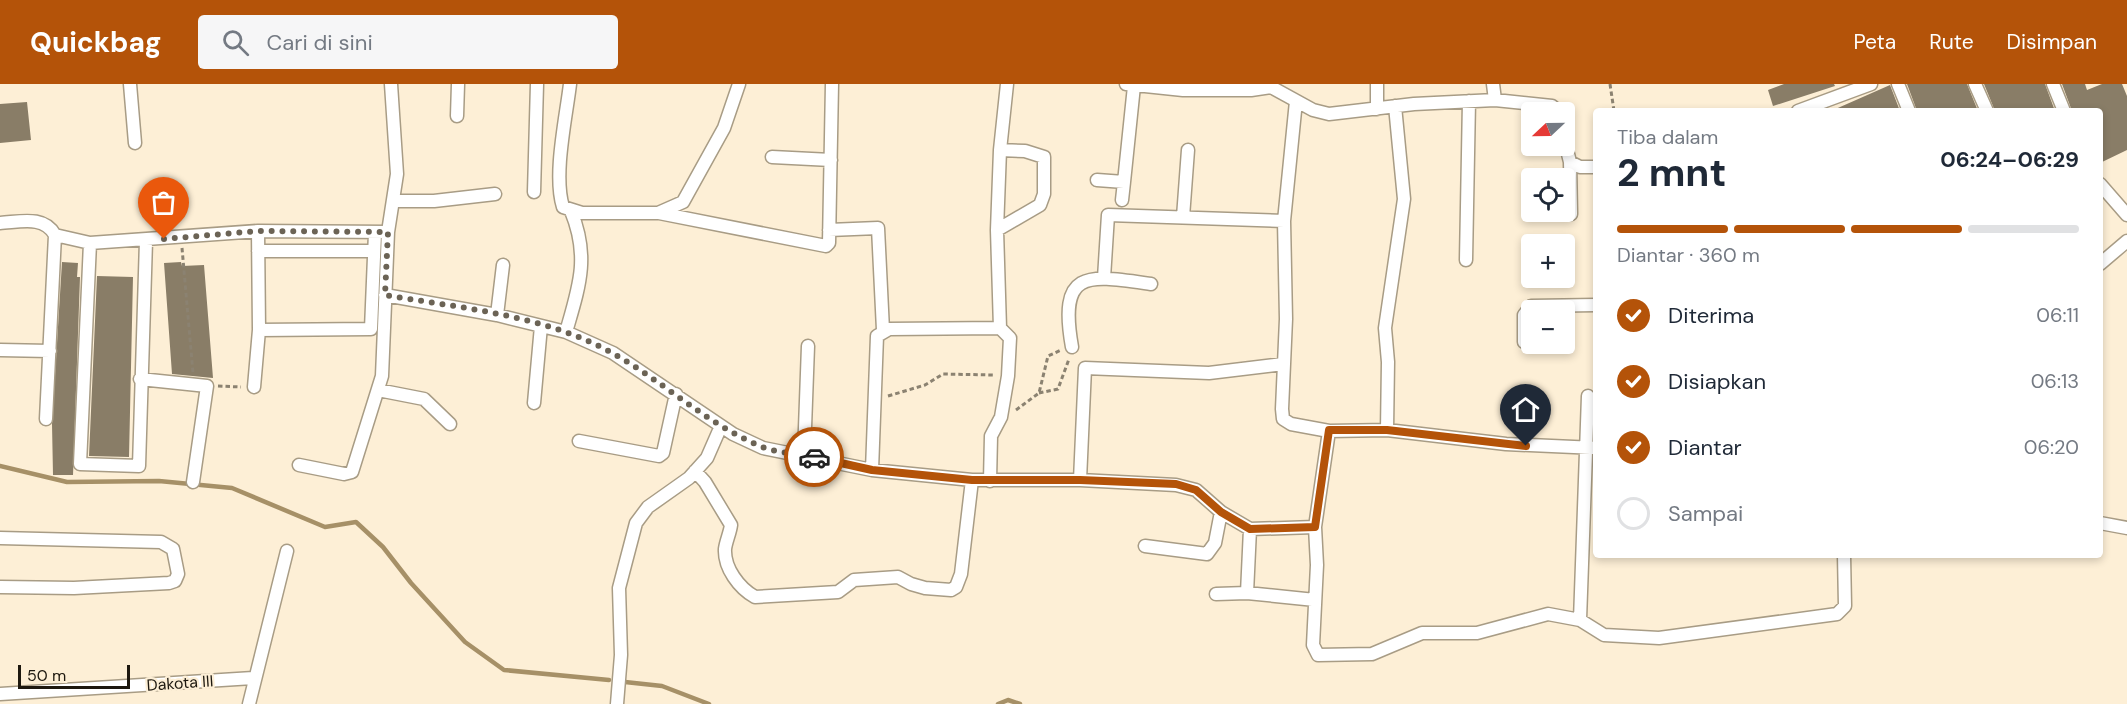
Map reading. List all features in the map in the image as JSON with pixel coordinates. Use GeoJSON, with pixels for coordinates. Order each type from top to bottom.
{"type":"FeatureCollection","features":[{"type":"Feature","properties":{"kind":"street"},"geometry":{"type":"LineString","coordinates":[[130,84],[135,143]]}},
{"type":"Feature","properties":{"kind":"street"},"geometry":{"type":"LineString","coordinates":[[259,330],[370,329],[374,251],[394,201],[397,174],[391,84]]}},
{"type":"Feature","properties":{"kind":"street"},"geometry":{"type":"LineString","coordinates":[[457,117],[458,84]]}},
{"type":"Feature","properties":{"kind":"street"},"geometry":{"type":"LineString","coordinates":[[534,192],[537,84]]}},
{"type":"Feature","properties":{"kind":"street"},"geometry":{"type":"LineString","coordinates":[[570,84],[560,198],[563,207],[571,211],[658,213],[822,247],[829,243],[830,230],[832,84]]}},
{"type":"Feature","properties":{"kind":"street"},"geometry":{"type":"LineString","coordinates":[[658,213],[683,202],[724,128],[739,84]]}},
{"type":"Feature","properties":{"kind":"street"},"geometry":{"type":"LineString","coordinates":[[990,482],[991,436],[1001,417],[1008,376],[1010,339],[1000,328],[997,230],[1000,150],[1007,84]]}},
{"type":"Feature","properties":{"kind":"street"},"geometry":{"type":"LineString","coordinates":[[1377,84],[1377,109]]}},
{"type":"Feature","properties":{"kind":"street"},"geometry":{"type":"LineString","coordinates":[[1493,84],[1495,100]]}},
{"type":"Feature","properties":{"kind":"street"},"geometry":{"type":"LineString","coordinates":[[1824,107],[1871,84]]}},
{"type":"Feature","properties":{"kind":"street"},"geometry":{"type":"LineString","coordinates":[[1898,84],[1908,108]]}},
{"type":"Feature","properties":{"kind":"street"},"geometry":{"type":"LineString","coordinates":[[1975,84],[1986,108]]}},
{"type":"Feature","properties":{"kind":"street"},"geometry":{"type":"LineString","coordinates":[[2053,84],[2063,108]]}},
{"type":"Feature","properties":{"kind":"street"},"geometry":{"type":"LineString","coordinates":[[1122,200],[1130,85],[1194,90],[1251,90],[1271,87],[1313,110],[1329,114],[1395,106],[1469,101],[1495,100],[1521,103]]}},
{"type":"Feature","properties":{"kind":"street"},"geometry":{"type":"LineString","coordinates":[[1296,101],[1284,221],[1286,319],[1283,419],[1291,424],[1329,430],[1387,430],[1506,444],[1592,449]]}},
{"type":"Feature","properties":{"kind":"street"},"geometry":{"type":"LineString","coordinates":[[1466,260],[1469,101]]}},
{"type":"Feature","properties":{"kind":"street"},"geometry":{"type":"LineString","coordinates":[[1387,430],[1388,362],[1385,328],[1404,199],[1395,106]]}},
{"type":"Feature","properties":{"kind":"street"},"geometry":{"type":"LineString","coordinates":[[997,230],[1040,205],[1044,194],[1044,157],[1025,151],[1000,150]]}},
{"type":"Feature","properties":{"kind":"street"},"geometry":{"type":"LineString","coordinates":[[1183,217],[1188,150]]}},
{"type":"Feature","properties":{"kind":"street"},"geometry":{"type":"LineString","coordinates":[[1568,156],[1570,168]]}},
{"type":"Feature","properties":{"kind":"street"},"geometry":{"type":"LineString","coordinates":[[772,157],[831,160]]}},
{"type":"Feature","properties":{"kind":"street"},"geometry":{"type":"LineString","coordinates":[[1570,162],[1580,167],[1593,168]]}},
{"type":"Feature","properties":{"kind":"street"},"geometry":{"type":"LineString","coordinates":[[1097,180],[1124,182]]}},
{"type":"Feature","properties":{"kind":"street"},"geometry":{"type":"LineString","coordinates":[[2103,187],[2127,214]]}},
{"type":"Feature","properties":{"kind":"street"},"geometry":{"type":"LineString","coordinates":[[394,201],[434,201],[495,194]]}},
{"type":"Feature","properties":{"kind":"street"},"geometry":{"type":"LineString","coordinates":[[566,332],[578,287],[582,259],[580,234],[571,211]]}},
{"type":"Feature","properties":{"kind":"street"},"geometry":{"type":"LineString","coordinates":[[1104,278],[1108,214],[1284,221]]}},
{"type":"Feature","properties":{"kind":"street"},"geometry":{"type":"LineString","coordinates":[[0,223],[40,221],[51,228],[56,236],[46,419]]}},
{"type":"Feature","properties":{"kind":"street"},"geometry":{"type":"LineString","coordinates":[[830,230],[878,228],[883,330]]}},
{"type":"Feature","properties":{"kind":"street"},"geometry":{"type":"LineString","coordinates":[[56,236],[90,243],[146,241],[258,231],[382,232]]}},
{"type":"Feature","properties":{"kind":"street"},"geometry":{"type":"LineString","coordinates":[[254,387],[259,330],[258,231]]}},
{"type":"Feature","properties":{"kind":"street"},"geometry":{"type":"LineString","coordinates":[[299,465],[344,474],[352,472],[382,376],[385,295],[382,232]]}},
{"type":"Feature","properties":{"kind":"street"},"geometry":{"type":"LineString","coordinates":[[90,243],[80,464],[139,466],[146,241]]}},
{"type":"Feature","properties":{"kind":"street"},"geometry":{"type":"LineString","coordinates":[[2103,261],[2127,241]]}},
{"type":"Feature","properties":{"kind":"street"},"geometry":{"type":"LineString","coordinates":[[258,251],[374,251]]}},
{"type":"Feature","properties":{"kind":"street"},"geometry":{"type":"LineString","coordinates":[[498,315],[503,265]]}},
{"type":"Feature","properties":{"kind":"street"},"geometry":{"type":"LineString","coordinates":[[1072,347],[1069,326],[1070,296],[1074,287],[1082,280],[1104,278],[1151,284]]}},
{"type":"Feature","properties":{"kind":"street"},"geometry":{"type":"LineString","coordinates":[[385,295],[498,315],[566,332],[613,353],[721,426],[763,448],[872,470],[990,482],[1080,480],[1176,484],[1196,490],[1221,512],[1250,529],[1315,527]]}},
{"type":"Feature","properties":{"kind":"street"},"geometry":{"type":"LineString","coordinates":[[1575,305],[1593,305]]}},
{"type":"Feature","properties":{"kind":"street"},"geometry":{"type":"LineString","coordinates":[[534,403],[541,326]]}},
{"type":"Feature","properties":{"kind":"street"},"geometry":{"type":"LineString","coordinates":[[872,470],[877,399],[877,336],[883,330],[1000,328]]}},
{"type":"Feature","properties":{"kind":"street"},"geometry":{"type":"LineString","coordinates":[[804,455],[808,346]]}},
{"type":"Feature","properties":{"kind":"street"},"geometry":{"type":"LineString","coordinates":[[0,350],[50,351]]}},
{"type":"Feature","properties":{"kind":"street"},"geometry":{"type":"LineString","coordinates":[[1080,480],[1084,368],[1209,373],[1283,364]]}},
{"type":"Feature","properties":{"kind":"street"},"geometry":{"type":"LineString","coordinates":[[140,380],[207,386],[193,482]]}},
{"type":"Feature","properties":{"kind":"street"},"geometry":{"type":"LineString","coordinates":[[378,390],[424,399],[450,424]]}},
{"type":"Feature","properties":{"kind":"street"},"geometry":{"type":"LineString","coordinates":[[579,441],[661,455],[676,394]]}},
{"type":"Feature","properties":{"kind":"street"},"geometry":{"type":"LineString","coordinates":[[1580,620],[1592,449],[1588,396]]}},
{"type":"Feature","properties":{"kind":"street"},"geometry":{"type":"LineString","coordinates":[[617,704],[621,655],[619,588],[636,523],[648,507],[672,491],[695,471],[706,458],[721,426]]}},
{"type":"Feature","properties":{"kind":"street"},"geometry":{"type":"LineString","coordinates":[[1329,430],[1315,527],[1317,565],[1313,645],[1318,655],[1372,654],[1422,633],[1478,633],[1548,614],[1580,620],[1604,635],[1659,638],[1837,614],[1845,606],[1844,558]]}},
{"type":"Feature","properties":{"kind":"street"},"geometry":{"type":"LineString","coordinates":[[695,471],[705,482],[731,525],[725,550],[729,567],[740,585],[755,597],[838,592],[854,580],[898,577],[926,588],[951,590],[956,587],[961,574],[972,480]]}},
{"type":"Feature","properties":{"kind":"street"},"geometry":{"type":"LineString","coordinates":[[1145,546],[1207,554],[1215,543],[1221,512]]}},
{"type":"Feature","properties":{"kind":"street"},"geometry":{"type":"LineString","coordinates":[[2103,524],[2127,528]]}},
{"type":"Feature","properties":{"kind":"street"},"geometry":{"type":"LineString","coordinates":[[1247,593],[1250,529]]}},
{"type":"Feature","properties":{"kind":"street"},"geometry":{"type":"LineString","coordinates":[[0,538],[160,542],[171,545],[178,574],[175,581],[169,583],[74,588],[0,587]]}},
{"type":"Feature","properties":{"kind":"street"},"geometry":{"type":"LineString","coordinates":[[249,704],[253,678],[286,550]]}},
{"type":"Feature","properties":{"kind":"street"},"geometry":{"type":"LineString","coordinates":[[1215,594],[1247,593],[1315,600]]}},
{"type":"Feature","properties":{"kind":"street","name":"Dakota III"},"geometry":{"type":"LineString","coordinates":[[0,694],[253,678]]}},
{"type":"Feature","properties":{"kind":"path"},"geometry":{"type":"LineString","coordinates":[[1610,84],[1614,108]]}},
{"type":"Feature","properties":{"kind":"path"},"geometry":{"type":"LineString","coordinates":[[181,237],[193,385]]}},
{"type":"Feature","properties":{"kind":"path"},"geometry":{"type":"LineString","coordinates":[[1039,393],[1048,356],[1072,347]]}},
{"type":"Feature","properties":{"kind":"path"},"geometry":{"type":"LineString","coordinates":[[1001,417],[1021,407],[1039,393],[1055,391],[1059,387],[1072,347]]}},
{"type":"Feature","properties":{"kind":"path"},"geometry":{"type":"LineString","coordinates":[[877,399],[925,385],[944,374],[1008,376]]}},
{"type":"Feature","properties":{"kind":"path"},"geometry":{"type":"LineString","coordinates":[[207,386],[254,387]]}},
{"type":"Feature","properties":{"kind":"building"},"geometry":{"type":"Polygon","coordinates":[[[1784,84],[1834,84],[1835,86],[1773,106],[1768,90],[1784,84]]]}},
{"type":"Feature","properties":{"kind":"building"},"geometry":{"type":"Polygon","coordinates":[[[1907,84],[1967,84],[1977,108],[1916,108],[1907,84]]]}},
{"type":"Feature","properties":{"kind":"building"},"geometry":{"type":"Polygon","coordinates":[[[1984,84],[2045,84],[2054,108],[1994,108],[1984,84]]]}},
{"type":"Feature","properties":{"kind":"building"},"geometry":{"type":"Polygon","coordinates":[[[2062,84],[2085,84],[2087,90],[2102,84],[2122,84],[2127,96],[2127,150],[2103,162],[2103,108],[2071,108],[2062,84]]]}},
{"type":"Feature","properties":{"kind":"building"},"geometry":{"type":"Polygon","coordinates":[[[1890,85],[1899,108],[1838,108],[1890,85]]]}},
{"type":"Feature","properties":{"kind":"building"},"geometry":{"type":"Polygon","coordinates":[[[27,102],[31,140],[0,143],[0,104],[27,102]]]}},
{"type":"Feature","properties":{"kind":"building"},"geometry":{"type":"Polygon","coordinates":[[[62,262],[78,263],[77,277],[80,277],[73,475],[53,475],[52,424],[62,262]]]}},
{"type":"Feature","properties":{"kind":"building"},"geometry":{"type":"Polygon","coordinates":[[[181,262],[182,266],[204,265],[213,378],[172,374],[164,263],[181,262]]]}},
{"type":"Feature","properties":{"kind":"building"},"geometry":{"type":"Polygon","coordinates":[[[97,276],[133,277],[129,457],[89,456],[97,276]]]}},
{"type":"Feature","properties":{"kind":"waterway"},"geometry":{"type":"LineString","coordinates":[[0,466],[67,482],[159,481],[232,488],[325,527],[356,522],[383,547],[411,583],[465,642],[504,670],[609,680]]}},
{"type":"Feature","properties":{"kind":"waterway"},"geometry":{"type":"LineString","coordinates":[[625,682],[662,686],[709,704]]}},
{"type":"Feature","properties":{"kind":"waterway"},"geometry":{"type":"LineString","coordinates":[[998,704],[1008,700],[1020,704]]}},
{"type":"Feature","properties":{"kind":"way so far"},"geometry":{"type":"LineString","coordinates":[[164,239],[258,231],[388,232],[385,295],[498,315],[566,332],[613,353],[733,434],[763,448],[814,457]]}},
{"type":"Feature","properties":{"kind":"route"},"geometry":{"type":"LineString","coordinates":[[814,457],[872,470],[990,482],[1080,480],[1176,484],[1196,490],[1221,512],[1250,529],[1315,527],[1329,430],[1387,430],[1526,446]]}}]}
